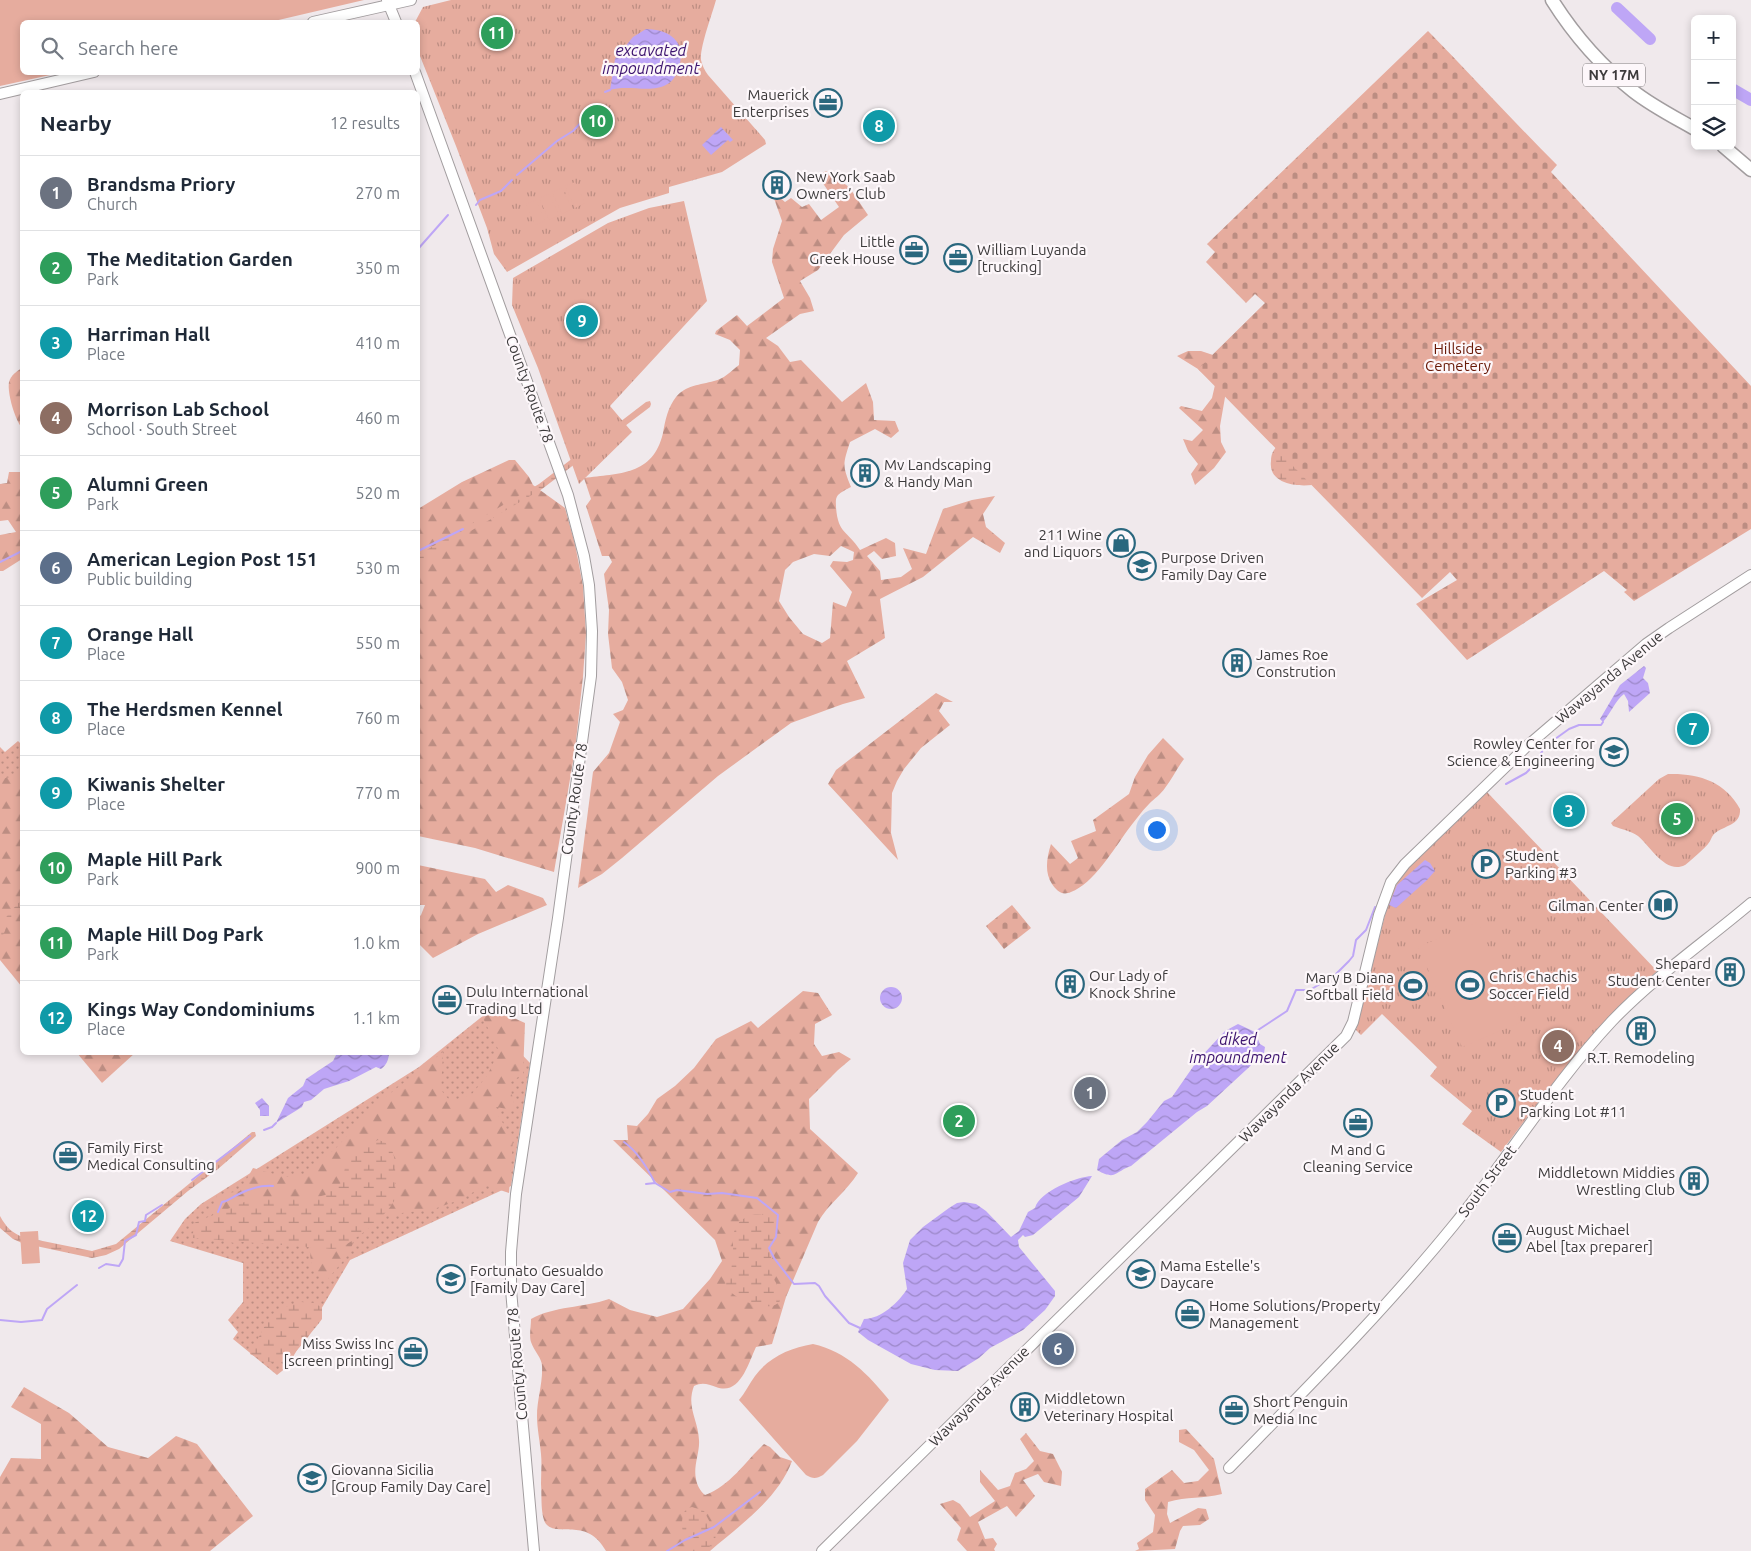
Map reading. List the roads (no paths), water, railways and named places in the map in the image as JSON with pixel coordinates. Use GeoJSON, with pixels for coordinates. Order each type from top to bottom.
{"type":"FeatureCollection","features":[{"type":"Feature","properties":{"kind":"main road","name":"NY 17M"},"geometry":{"type":"LineString","coordinates":[[1552,0],[1583,44],[1604,66],[1634,92],[1691,127]]}},
{"type":"Feature","properties":{"kind":"main road"},"geometry":{"type":"LineString","coordinates":[[1728,150],[1751,170]]}},
{"type":"Feature","properties":{"kind":"street"},"geometry":{"type":"LineString","coordinates":[[320,20],[388,2],[411,0]]}},
{"type":"Feature","properties":{"kind":"street"},"geometry":{"type":"LineString","coordinates":[[388,2],[395,20]]}},
{"type":"Feature","properties":{"kind":"street"},"geometry":{"type":"LineString","coordinates":[[0,94],[81,75]]}},
{"type":"Feature","properties":{"kind":"street","name":"County Route 78"},"geometry":{"type":"LineString","coordinates":[[416,75],[568,496],[582,548],[589,585],[592,631],[591,676],[557,927],[518,1185],[511,1252],[511,1290],[534,1551]]}},
{"type":"Feature","properties":{"kind":"street","name":"Wawayanda Avenue"},"geometry":{"type":"LineString","coordinates":[[822,1551],[1346,1036],[1353,1022],[1379,915],[1391,882],[1405,864],[1526,747],[1646,644],[1751,575]]}},
{"type":"Feature","properties":{"kind":"street","name":"South Street"},"geometry":{"type":"LineString","coordinates":[[1230,1468],[1350,1344],[1408,1280],[1474,1200],[1574,1064],[1613,1021],[1654,982],[1751,903]]}},
{"type":"Feature","properties":{"kind":"water","name":"excavated impoundment"},"geometry":{"type":"Polygon","coordinates":[[[646,29],[663,32],[677,42],[680,47],[681,56],[675,76],[669,83],[651,89],[620,88],[610,90],[615,59],[633,37],[646,29]]]}},
{"type":"Feature","properties":{"kind":"water"},"geometry":{"type":"Polygon","coordinates":[[[721,127],[733,140],[730,142],[728,140],[711,155],[702,145],[721,127]]]}},
{"type":"Feature","properties":{"kind":"water"},"geometry":{"type":"Polygon","coordinates":[[[1644,666],[1646,668],[1643,678],[1648,683],[1650,693],[1629,712],[1628,701],[1624,694],[1603,722],[1600,719],[1620,685],[1644,666]]]}},
{"type":"Feature","properties":{"kind":"water"},"geometry":{"type":"Polygon","coordinates":[[[1425,860],[1430,863],[1435,871],[1396,908],[1389,905],[1397,885],[1425,860]]]}},
{"type":"Feature","properties":{"kind":"water"},"geometry":{"type":"Polygon","coordinates":[[[891,987],[901,994],[902,998],[895,1008],[891,1009],[881,1002],[880,998],[887,988],[891,987]]]}},
{"type":"Feature","properties":{"kind":"water","name":"diked impoundment"},"geometry":{"type":"Polygon","coordinates":[[[1238,1024],[1255,1032],[1260,1044],[1265,1047],[1264,1053],[1207,1106],[1131,1166],[1112,1175],[1097,1170],[1099,1159],[1122,1140],[1137,1132],[1164,1101],[1172,1097],[1197,1061],[1225,1031],[1238,1024]]]}},
{"type":"Feature","properties":{"kind":"water"},"geometry":{"type":"Polygon","coordinates":[[[336,1055],[389,1055],[387,1062],[381,1069],[376,1067],[349,1081],[324,1089],[311,1100],[304,1102],[302,1107],[276,1123],[288,1098],[303,1086],[306,1079],[333,1061],[336,1055]]]}},
{"type":"Feature","properties":{"kind":"water"},"geometry":{"type":"Polygon","coordinates":[[[262,1098],[269,1106],[269,1116],[260,1116],[260,1110],[255,1103],[262,1098]]]}},
{"type":"Feature","properties":{"kind":"water"},"geometry":{"type":"Polygon","coordinates":[[[1092,1176],[1079,1197],[1033,1235],[1025,1237],[1023,1235],[1018,1240],[1019,1247],[1055,1291],[1055,1296],[1045,1310],[1023,1330],[990,1348],[979,1358],[958,1371],[935,1370],[911,1364],[868,1340],[858,1332],[864,1319],[883,1313],[904,1294],[907,1289],[903,1263],[910,1240],[923,1227],[949,1208],[957,1203],[976,1204],[986,1211],[1011,1237],[1019,1231],[1028,1212],[1035,1208],[1044,1196],[1068,1182],[1092,1176]]]}},
{"type":"Feature","properties":{"kind":"waterway"},"geometry":{"type":"LineString","coordinates":[[1617,8],[1650,39]]}},
{"type":"Feature","properties":{"kind":"waterway"},"geometry":{"type":"LineString","coordinates":[[605,92],[610,90]]}},
{"type":"Feature","properties":{"kind":"waterway"},"geometry":{"type":"LineString","coordinates":[[1736,91],[1751,100]]}},
{"type":"Feature","properties":{"kind":"waterway"},"geometry":{"type":"LineString","coordinates":[[517,175],[557,141],[573,131],[589,114]]}},
{"type":"Feature","properties":{"kind":"waterway"},"geometry":{"type":"LineString","coordinates":[[476,205],[480,200],[501,191],[512,180]]}},
{"type":"Feature","properties":{"kind":"waterway"},"geometry":{"type":"LineString","coordinates":[[420,247],[448,215]]}},
{"type":"Feature","properties":{"kind":"waterway"},"geometry":{"type":"LineString","coordinates":[[420,550],[463,529]]}},
{"type":"Feature","properties":{"kind":"waterway"},"geometry":{"type":"LineString","coordinates":[[0,562],[20,552]]}},
{"type":"Feature","properties":{"kind":"waterway"},"geometry":{"type":"LineString","coordinates":[[1506,784],[1526,773],[1537,762],[1544,747],[1569,729],[1579,725],[1601,725],[1603,722]]}},
{"type":"Feature","properties":{"kind":"waterway"},"geometry":{"type":"LineString","coordinates":[[1255,1032],[1287,1011],[1296,990],[1310,990],[1335,975],[1349,961],[1353,956],[1356,940],[1366,930],[1375,907]]}},
{"type":"Feature","properties":{"kind":"waterway"},"geometry":{"type":"LineString","coordinates":[[264,1130],[276,1123]]}},
{"type":"Feature","properties":{"kind":"waterway"},"geometry":{"type":"LineString","coordinates":[[192,1180],[250,1136]]}},
{"type":"Feature","properties":{"kind":"waterway"},"geometry":{"type":"LineString","coordinates":[[624,1142],[642,1160],[655,1183]]}},
{"type":"Feature","properties":{"kind":"waterway"},"geometry":{"type":"LineString","coordinates":[[646,1184],[655,1183],[670,1192],[677,1190],[707,1194],[722,1193],[757,1198],[778,1215],[776,1237],[769,1248],[774,1258],[794,1284],[815,1283],[849,1323],[860,1328]]}},
{"type":"Feature","properties":{"kind":"waterway"},"geometry":{"type":"LineString","coordinates":[[218,1212],[222,1202],[241,1193],[259,1187],[273,1186]]}},
{"type":"Feature","properties":{"kind":"waterway"},"geometry":{"type":"LineString","coordinates":[[99,1268],[106,1264],[119,1266],[123,1259],[125,1241],[136,1235],[139,1222],[145,1221],[146,1215],[162,1205]]}},
{"type":"Feature","properties":{"kind":"waterway"},"geometry":{"type":"LineString","coordinates":[[0,1320],[21,1322],[42,1320],[47,1309],[77,1285]]}},
{"type":"Feature","properties":{"kind":"waterway"},"geometry":{"type":"LineString","coordinates":[[667,1551],[685,1540],[714,1527],[760,1492]]}},
{"type":"Feature","properties":{"kind":"place","name":"Maple Hill Dog Park"},"geometry":{"type":"Point","coordinates":[497,33]}},
{"type":"Feature","properties":{"kind":"place","name":"Mauerick Enterprises"},"geometry":{"type":"Point","coordinates":[828,103]}},
{"type":"Feature","properties":{"kind":"place","name":"Maple Hill Park"},"geometry":{"type":"Point","coordinates":[597,121]}},
{"type":"Feature","properties":{"kind":"place","name":"The Herdsmen Kennel"},"geometry":{"type":"Point","coordinates":[879,126]}},
{"type":"Feature","properties":{"kind":"place","name":"New York Saab Owners’ Club"},"geometry":{"type":"Point","coordinates":[777,185]}},
{"type":"Feature","properties":{"kind":"place","name":"Little Greek House"},"geometry":{"type":"Point","coordinates":[914,250]}},
{"type":"Feature","properties":{"kind":"place","name":"William Luyanda [trucking]"},"geometry":{"type":"Point","coordinates":[958,258]}},
{"type":"Feature","properties":{"kind":"place","name":"Kiwanis Shelter"},"geometry":{"type":"Point","coordinates":[582,321]}},
{"type":"Feature","properties":{"kind":"place","name":"Mv Landscaping & Handy Man"},"geometry":{"type":"Point","coordinates":[865,473]}},
{"type":"Feature","properties":{"kind":"place","name":"211 Wine and Liquors"},"geometry":{"type":"Point","coordinates":[1121,543]}},
{"type":"Feature","properties":{"kind":"place","name":"Purpose Driven Family Day Care"},"geometry":{"type":"Point","coordinates":[1142,566]}},
{"type":"Feature","properties":{"kind":"place","name":"James Roe Constrution"},"geometry":{"type":"Point","coordinates":[1237,663]}},
{"type":"Feature","properties":{"kind":"place","name":"Orange Hall"},"geometry":{"type":"Point","coordinates":[1693,729]}},
{"type":"Feature","properties":{"kind":"place","name":"Rowley Center for Science & Engineering"},"geometry":{"type":"Point","coordinates":[1614,752]}},
{"type":"Feature","properties":{"kind":"place","name":"Harriman Hall"},"geometry":{"type":"Point","coordinates":[1569,811]}},
{"type":"Feature","properties":{"kind":"place","name":"Alumni Green"},"geometry":{"type":"Point","coordinates":[1677,819]}},
{"type":"Feature","properties":{"kind":"place","name":"Student Parking #3"},"geometry":{"type":"Point","coordinates":[1486,864]}},
{"type":"Feature","properties":{"kind":"place","name":"Gilman Center"},"geometry":{"type":"Point","coordinates":[1663,905]}},
{"type":"Feature","properties":{"kind":"place","name":"Shepard Student Center"},"geometry":{"type":"Point","coordinates":[1730,972]}},
{"type":"Feature","properties":{"kind":"place","name":"Our Lady of Knock Shrine"},"geometry":{"type":"Point","coordinates":[1070,984]}},
{"type":"Feature","properties":{"kind":"place","name":"Chris Chachis Soccer Field"},"geometry":{"type":"Point","coordinates":[1470,985]}},
{"type":"Feature","properties":{"kind":"place","name":"Mary B Diana Softball Field"},"geometry":{"type":"Point","coordinates":[1413,986]}},
{"type":"Feature","properties":{"kind":"place","name":"Dulu International Trading Ltd"},"geometry":{"type":"Point","coordinates":[447,1000]}},
{"type":"Feature","properties":{"kind":"place","name":"R.T. Remodeling"},"geometry":{"type":"Point","coordinates":[1641,1031]}},
{"type":"Feature","properties":{"kind":"place","name":"Morrison Lab School"},"geometry":{"type":"Point","coordinates":[1558,1046]}},
{"type":"Feature","properties":{"kind":"place","name":"Brandsma Priory"},"geometry":{"type":"Point","coordinates":[1090,1093]}},
{"type":"Feature","properties":{"kind":"place","name":"Student Parking Lot #11"},"geometry":{"type":"Point","coordinates":[1501,1103]}},
{"type":"Feature","properties":{"kind":"place","name":"The Meditation Garden"},"geometry":{"type":"Point","coordinates":[959,1121]}},
{"type":"Feature","properties":{"kind":"place","name":"M and G Cleaning Service"},"geometry":{"type":"Point","coordinates":[1358,1123]}},
{"type":"Feature","properties":{"kind":"place","name":"Family First Medical Consulting"},"geometry":{"type":"Point","coordinates":[68,1156]}},
{"type":"Feature","properties":{"kind":"place","name":"Middletown Middies Wrestling Club"},"geometry":{"type":"Point","coordinates":[1694,1181]}},
{"type":"Feature","properties":{"kind":"place","name":"Kings Way Condominiums"},"geometry":{"type":"Point","coordinates":[88,1216]}},
{"type":"Feature","properties":{"kind":"place","name":"August Michael Abel [tax preparer]"},"geometry":{"type":"Point","coordinates":[1507,1238]}},
{"type":"Feature","properties":{"kind":"place","name":"Mama Estelle's Daycare"},"geometry":{"type":"Point","coordinates":[1141,1274]}},
{"type":"Feature","properties":{"kind":"place","name":"Fortunato Gesualdo [Family Day Care]"},"geometry":{"type":"Point","coordinates":[451,1279]}},
{"type":"Feature","properties":{"kind":"place","name":"Home Solutions/Property Management"},"geometry":{"type":"Point","coordinates":[1190,1314]}},
{"type":"Feature","properties":{"kind":"place","name":"American Legion Post 151"},"geometry":{"type":"Point","coordinates":[1058,1349]}},
{"type":"Feature","properties":{"kind":"place","name":"Miss Swiss Inc [screen printing]"},"geometry":{"type":"Point","coordinates":[413,1352]}},
{"type":"Feature","properties":{"kind":"place","name":"Middletown Veterinary Hospital"},"geometry":{"type":"Point","coordinates":[1025,1407]}},
{"type":"Feature","properties":{"kind":"place","name":"Short Penguin Media Inc"},"geometry":{"type":"Point","coordinates":[1234,1410]}},
{"type":"Feature","properties":{"kind":"place","name":"Giovanna Sicilia [Group Family Day Care]"},"geometry":{"type":"Point","coordinates":[312,1478]}},
{"type":"Feature","properties":{"kind":"park label","name":"Hillside Cemetery"},"geometry":{"type":"Point","coordinates":[1458,356]}}]}
